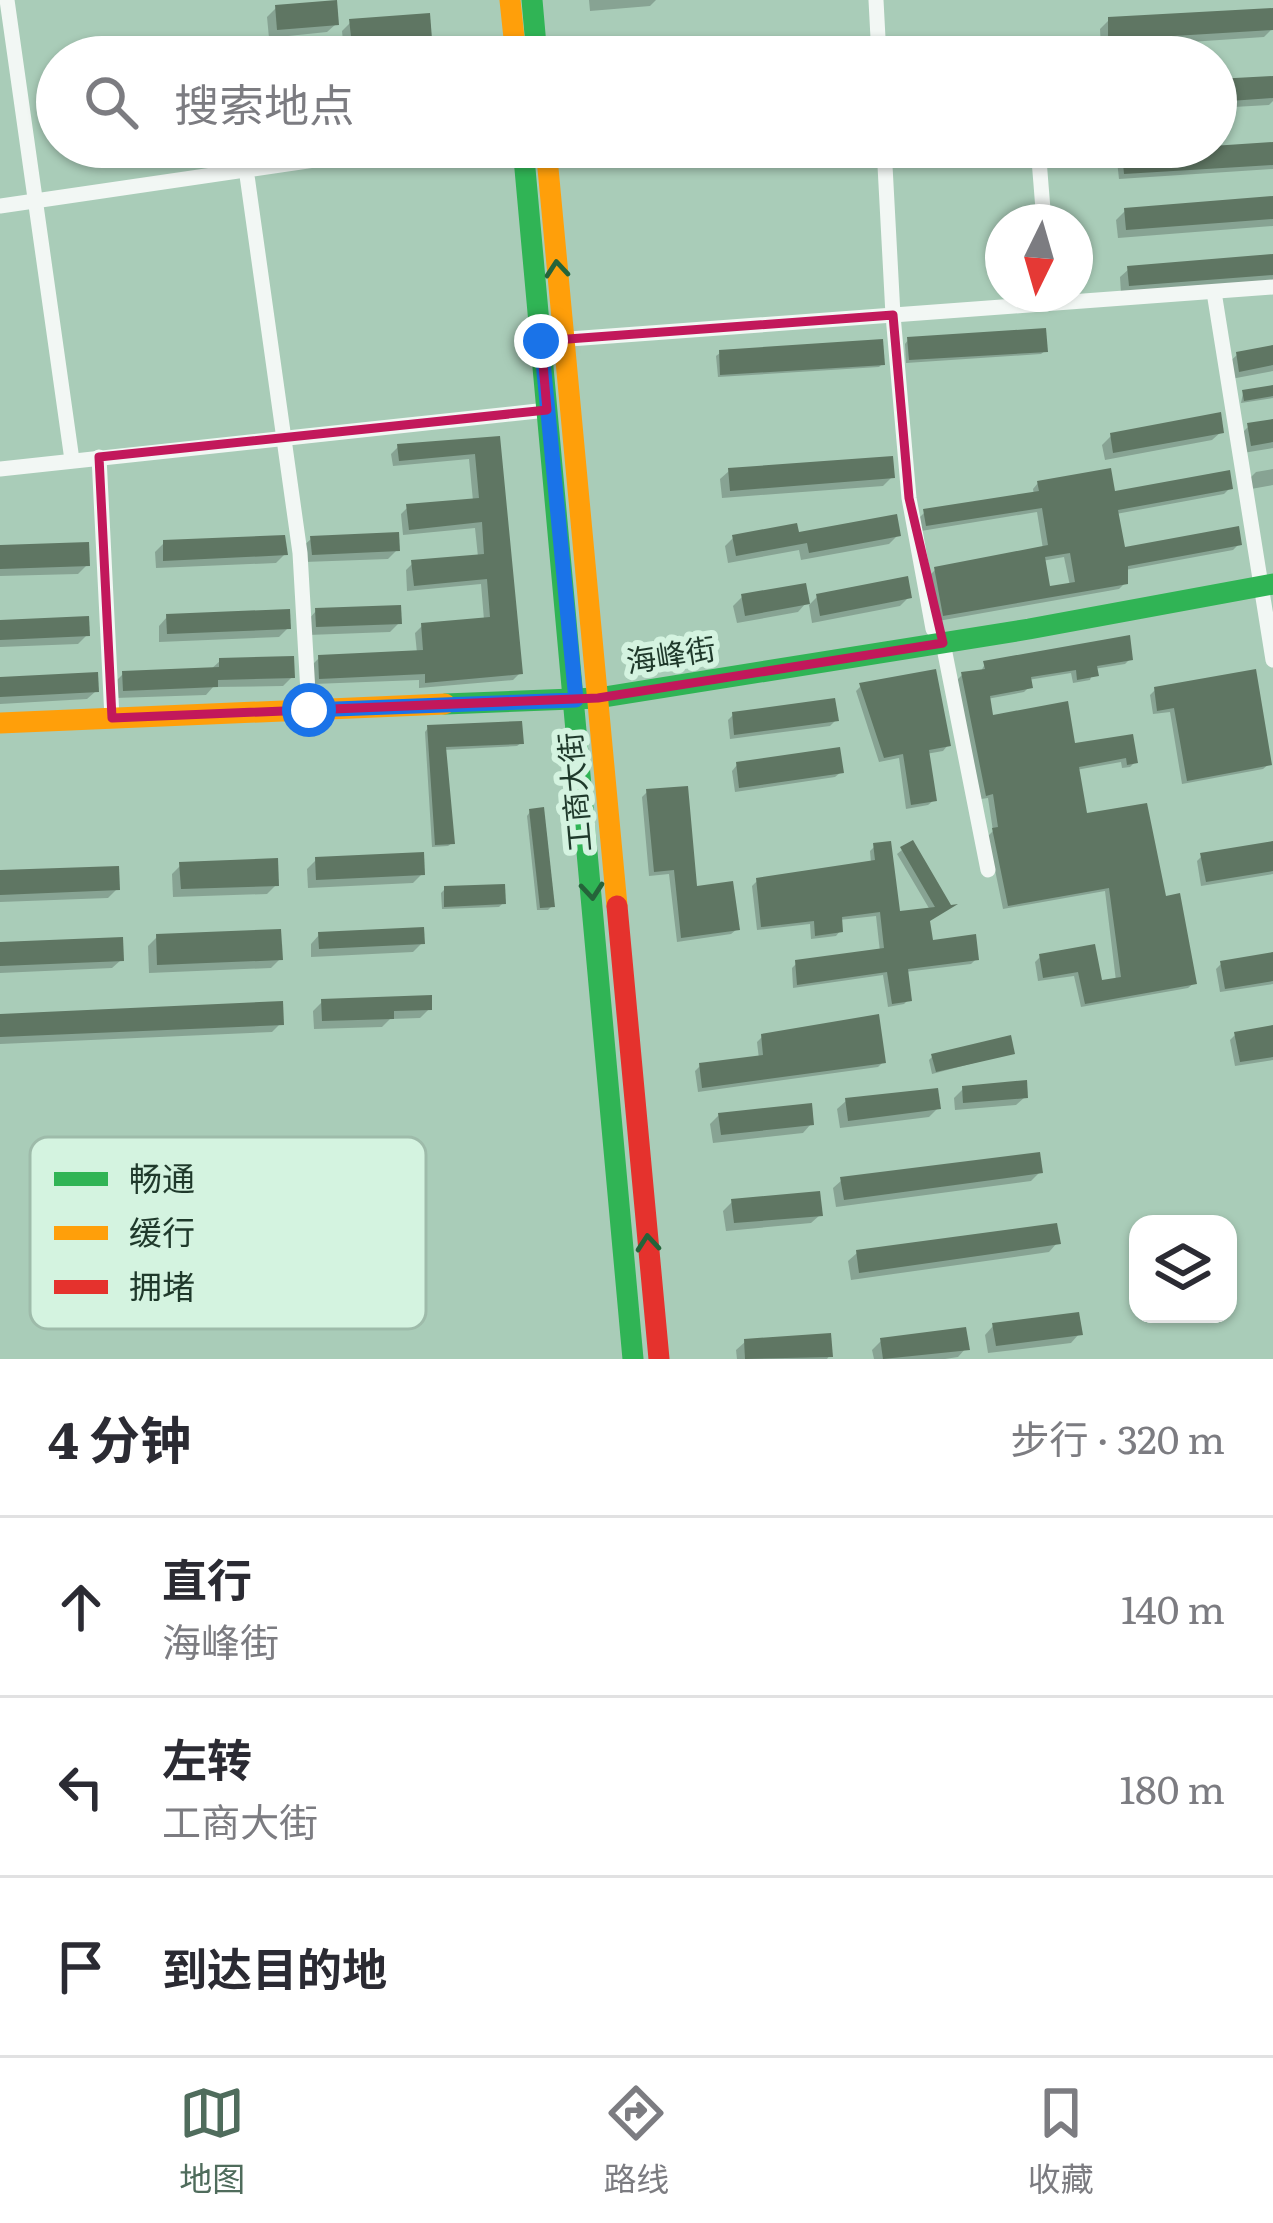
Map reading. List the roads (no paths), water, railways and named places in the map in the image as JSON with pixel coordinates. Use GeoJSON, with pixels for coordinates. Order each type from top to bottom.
{"type":"FeatureCollection","features":[{"type":"Feature","properties":{"kind":"main road"},"geometry":{"type":"LineString","coordinates":[[511,0],[514,36]]}},
{"type":"Feature","properties":{"kind":"main road"},"geometry":{"type":"LineString","coordinates":[[532,0],[536,36]]}},
{"type":"Feature","properties":{"kind":"main road","name":"工商大街"},"geometry":{"type":"LineString","coordinates":[[526,168],[547,410],[587,699],[659,1359]]}},
{"type":"Feature","properties":{"kind":"main road","name":"工商大街"},"geometry":{"type":"LineString","coordinates":[[548,168],[564,339],[633,1359]]}},
{"type":"Feature","properties":{"kind":"main road","name":"海峰街"},"geometry":{"type":"LineString","coordinates":[[0,723],[587,699],[943,643],[1267,585]]}},
{"type":"Feature","properties":{"kind":"street"},"geometry":{"type":"LineString","coordinates":[[876,0],[878,36]]}},
{"type":"Feature","properties":{"kind":"street"},"geometry":{"type":"LineString","coordinates":[[5,10],[72,460]]}},
{"type":"Feature","properties":{"kind":"street"},"geometry":{"type":"LineString","coordinates":[[0,206],[260,168]]}},
{"type":"Feature","properties":{"kind":"street"},"geometry":{"type":"LineString","coordinates":[[885,168],[909,498],[933,629],[943,643],[988,870]]}},
{"type":"Feature","properties":{"kind":"street"},"geometry":{"type":"LineString","coordinates":[[1040,168],[1043,204]]}},
{"type":"Feature","properties":{"kind":"street"},"geometry":{"type":"LineString","coordinates":[[246,170],[300,553],[309,710]]}},
{"type":"Feature","properties":{"kind":"street"},"geometry":{"type":"LineString","coordinates":[[1093,297],[1273,287]]}},
{"type":"Feature","properties":{"kind":"street"},"geometry":{"type":"LineString","coordinates":[[1214,292],[1267,585],[1273,660]]}},
{"type":"Feature","properties":{"kind":"street"},"geometry":{"type":"LineString","coordinates":[[541,341],[985,306]]}},
{"type":"Feature","properties":{"kind":"street"},"geometry":{"type":"LineString","coordinates":[[0,470],[547,410]]}},
{"type":"Feature","properties":{"kind":"street"},"geometry":{"type":"LineString","coordinates":[[99,457],[112,718]]}}]}
